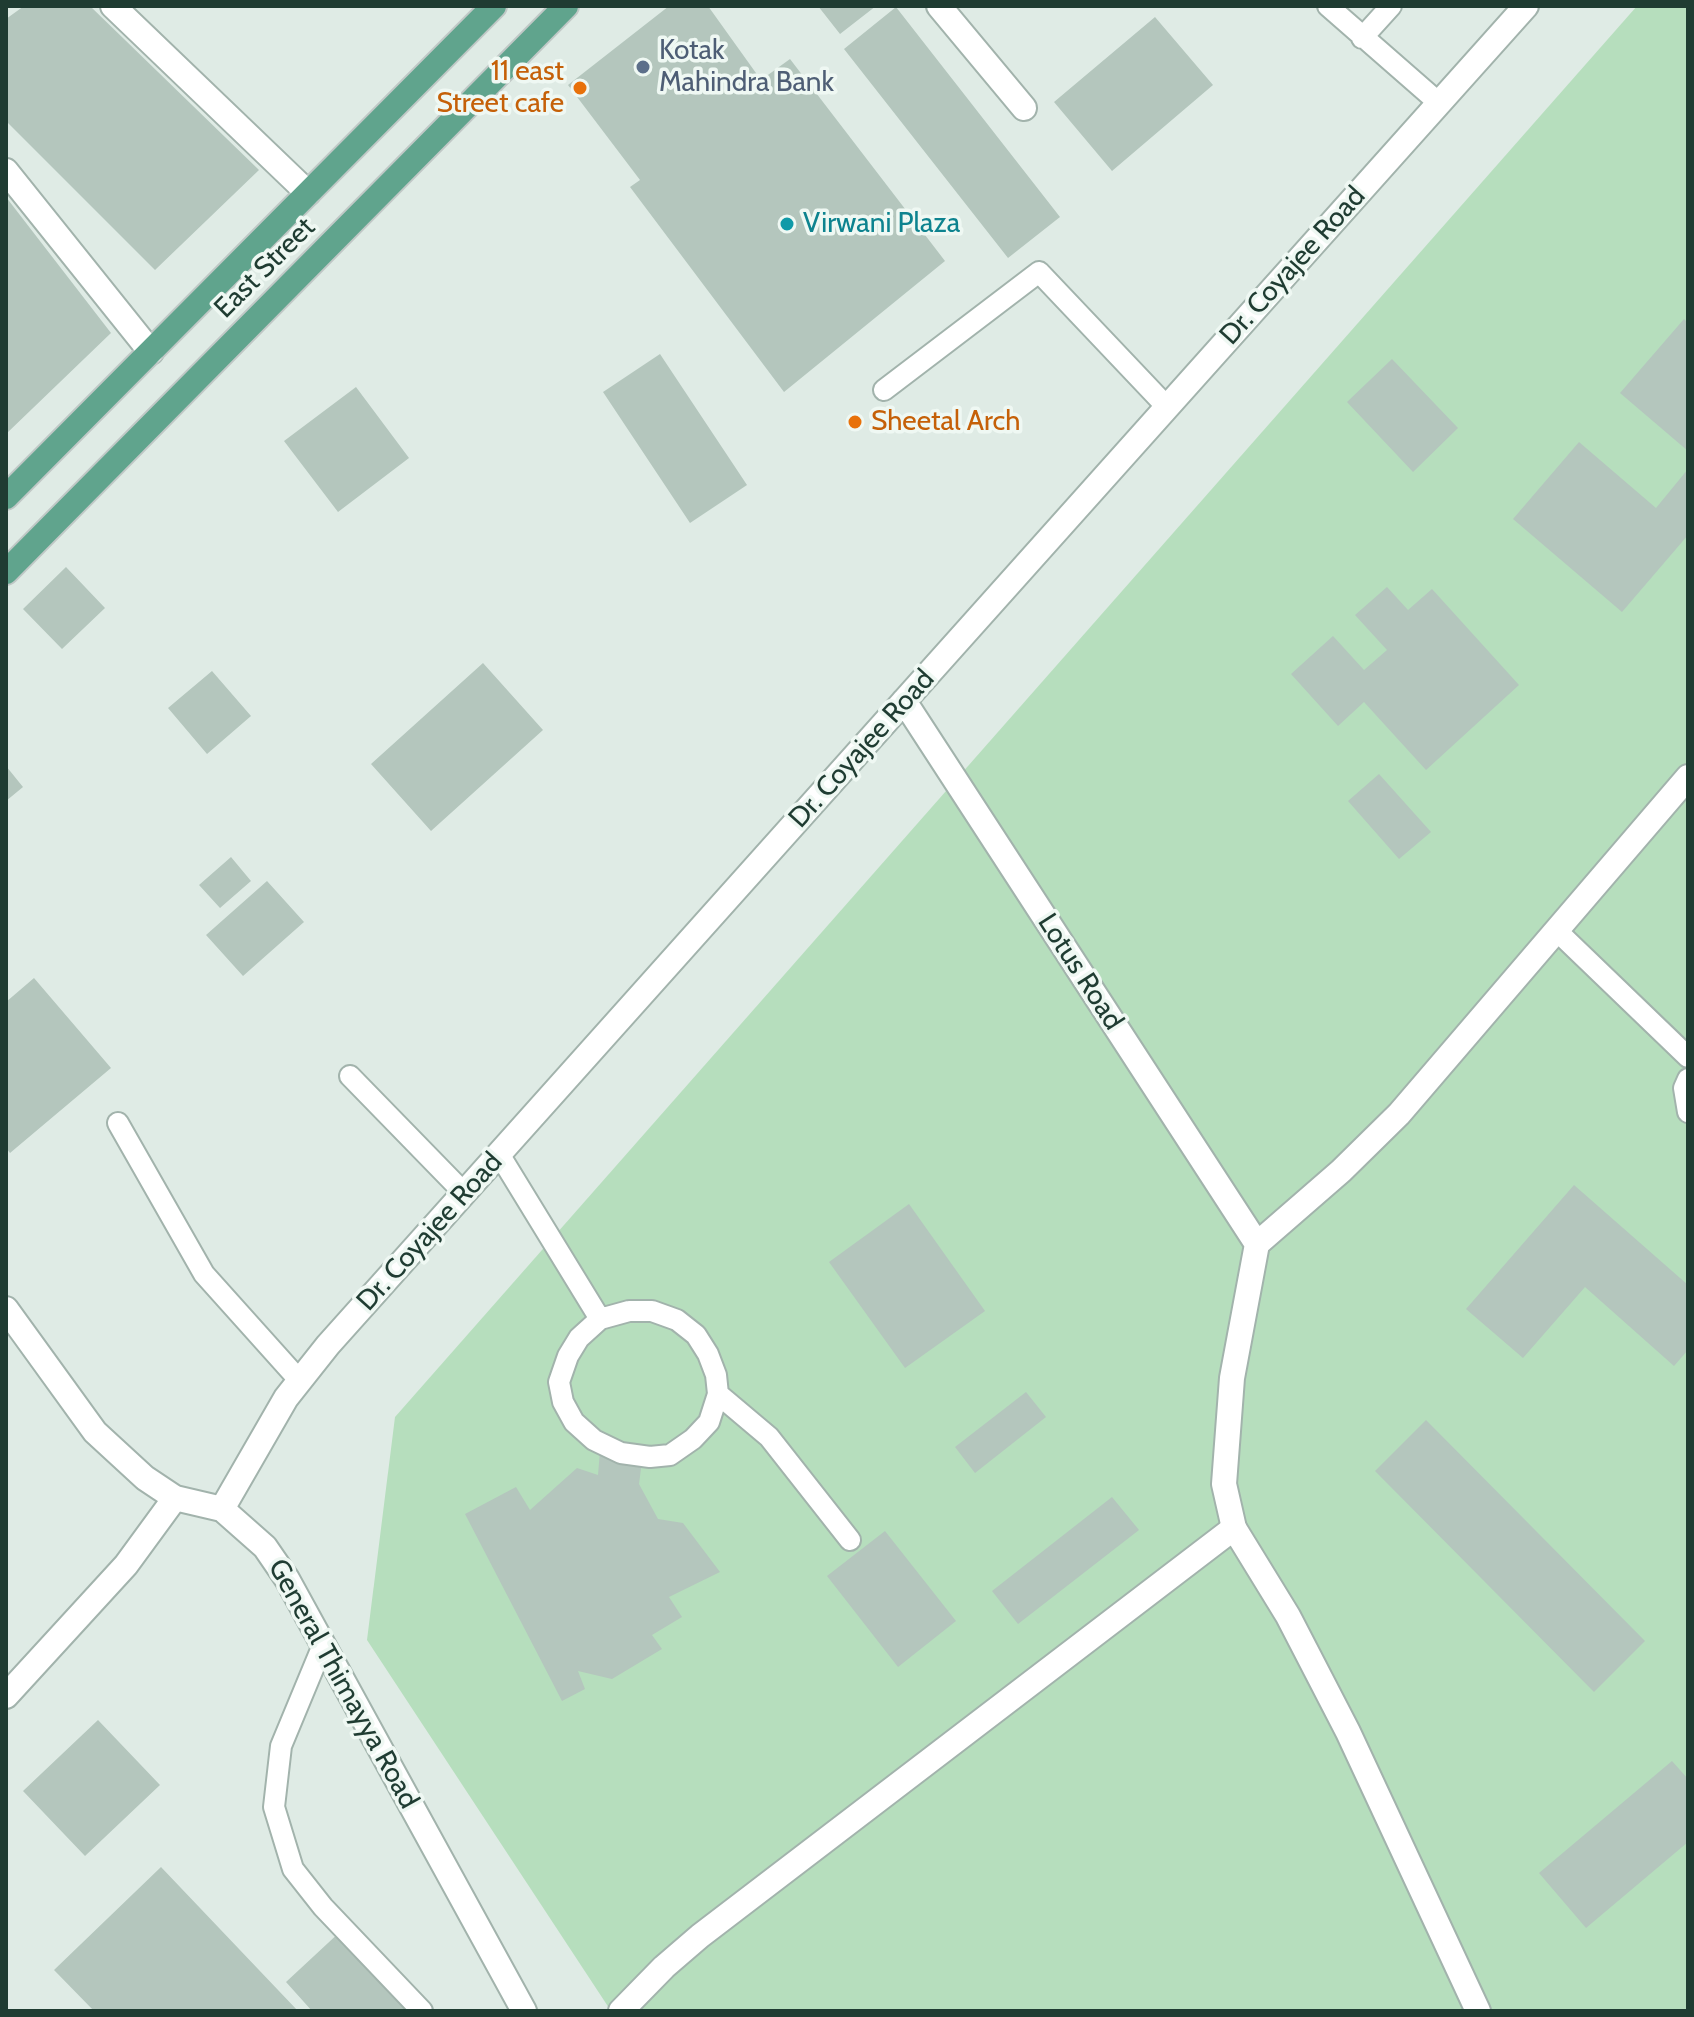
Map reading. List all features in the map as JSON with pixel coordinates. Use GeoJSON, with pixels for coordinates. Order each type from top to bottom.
{"type":"FeatureCollection","features":[{"type":"Feature","properties":{"kind":"main road","name":"East Street"},"geometry":{"type":"LineString","coordinates":[[6,497],[494,6]]}},
{"type":"Feature","properties":{"kind":"main road","name":"East Street"},"geometry":{"type":"LineString","coordinates":[[6,572],[566,6]]}},
{"type":"Feature","properties":{"kind":"street"},"geometry":{"type":"LineString","coordinates":[[113,6],[308,193]]}},
{"type":"Feature","properties":{"kind":"street"},"geometry":{"type":"LineString","coordinates":[[939,6],[1024,108]]}},
{"type":"Feature","properties":{"kind":"street","name":"Dr. Coyajee Road"},"geometry":{"type":"LineString","coordinates":[[222,1509],[286,1398],[328,1345],[1526,6]]}},
{"type":"Feature","properties":{"kind":"street"},"geometry":{"type":"LineString","coordinates":[[6,171],[151,352]]}},
{"type":"Feature","properties":{"kind":"street","name":"Lotus Road"},"geometry":{"type":"LineString","coordinates":[[904,701],[1257,1244]]}},
{"type":"Feature","properties":{"kind":"street"},"geometry":{"type":"LineString","coordinates":[[1478,2011],[1348,1732],[1288,1616],[1234,1528],[1224,1484],[1232,1378],[1257,1244],[1341,1171],[1399,1114],[1688,777]]}},
{"type":"Feature","properties":{"kind":"street","name":"General Thimayya Road"},"geometry":{"type":"LineString","coordinates":[[6,1309],[95,1432],[145,1478],[175,1498],[222,1509],[265,1547],[287,1579],[524,2011]]}},
{"type":"Feature","properties":{"kind":"street"},"geometry":{"type":"LineString","coordinates":[[6,1696],[126,1565],[175,1498]]}},
{"type":"Feature","properties":{"kind":"street"},"geometry":{"type":"LineString","coordinates":[[621,2011],[700,1936],[1234,1528]]}},
{"type":"Feature","properties":{"kind":"lane"},"geometry":{"type":"LineString","coordinates":[[1328,6],[1439,103]]}},
{"type":"Feature","properties":{"kind":"lane"},"geometry":{"type":"LineString","coordinates":[[1362,38],[1391,6]]}},
{"type":"Feature","properties":{"kind":"lane"},"geometry":{"type":"LineString","coordinates":[[884,390],[1039,272],[1167,407]]}},
{"type":"Feature","properties":{"kind":"lane"},"geometry":{"type":"LineString","coordinates":[[1556,930],[1688,1057]]}},
{"type":"Feature","properties":{"kind":"lane"},"geometry":{"type":"LineString","coordinates":[[350,1076],[464,1193]]}},
{"type":"Feature","properties":{"kind":"lane"},"geometry":{"type":"LineString","coordinates":[[1688,1079],[1684,1088],[1688,1112]]}},
{"type":"Feature","properties":{"kind":"lane"},"geometry":{"type":"LineString","coordinates":[[118,1123],[204,1274],[300,1381]]}},
{"type":"Feature","properties":{"kind":"lane"},"geometry":{"type":"LineString","coordinates":[[499,1154],[600,1319]]}},
{"type":"Feature","properties":{"kind":"lane"},"geometry":{"type":"LineString","coordinates":[[629,1311],[652,1311],[677,1320],[696,1335],[708,1354],[716,1375],[718,1394],[709,1422],[693,1439],[670,1455],[650,1457],[621,1453],[594,1440],[574,1422],[563,1402],[559,1382],[568,1356],[579,1338],[600,1319],[629,1311]]}},
{"type":"Feature","properties":{"kind":"lane"},"geometry":{"type":"LineString","coordinates":[[718,1394],[769,1437],[850,1540]]}},
{"type":"Feature","properties":{"kind":"lane"},"geometry":{"type":"LineString","coordinates":[[323,1645],[281,1746],[274,1807],[293,1869],[323,1907],[422,2011]]}},
{"type":"Feature","properties":{"kind":"green space"},"geometry":{"type":"Polygon","coordinates":[[[1637,6],[1688,6],[1688,2011],[611,2011],[367,1640],[395,1417],[1637,6]]]}},
{"type":"Feature","properties":{"kind":"building"},"geometry":{"type":"Polygon","coordinates":[[[24,6],[90,6],[259,170],[155,270],[6,121],[6,19],[24,6]]]}},
{"type":"Feature","properties":{"kind":"building","name":"Virwani Plaza"},"geometry":{"type":"Polygon","coordinates":[[[669,6],[708,6],[761,80],[790,59],[945,261],[784,392],[630,187],[640,180],[568,85],[669,6]]]}},
{"type":"Feature","properties":{"kind":"building"},"geometry":{"type":"Polygon","coordinates":[[[818,6],[876,6],[840,34],[818,6]]]}},
{"type":"Feature","properties":{"kind":"building"},"geometry":{"type":"Polygon","coordinates":[[[896,7],[1060,217],[1008,258],[844,49],[896,7]]]}},
{"type":"Feature","properties":{"kind":"building"},"geometry":{"type":"Polygon","coordinates":[[[1155,17],[1213,85],[1112,171],[1054,102],[1155,17]]]}},
{"type":"Feature","properties":{"kind":"building"},"geometry":{"type":"Polygon","coordinates":[[[6,197],[111,333],[6,434],[6,197]]]}},
{"type":"Feature","properties":{"kind":"building"},"geometry":{"type":"Polygon","coordinates":[[[1684,319],[1688,323],[1688,451],[1620,393],[1684,319]]]}},
{"type":"Feature","properties":{"kind":"building"},"geometry":{"type":"Polygon","coordinates":[[[660,354],[747,485],[690,523],[603,392],[660,354]]]}},
{"type":"Feature","properties":{"kind":"building"},"geometry":{"type":"Polygon","coordinates":[[[1392,359],[1458,428],[1413,472],[1347,402],[1392,359]]]}},
{"type":"Feature","properties":{"kind":"building"},"geometry":{"type":"Polygon","coordinates":[[[356,387],[409,458],[338,512],[284,441],[356,387]]]}},
{"type":"Feature","properties":{"kind":"building"},"geometry":{"type":"Polygon","coordinates":[[[1579,442],[1656,508],[1688,469],[1688,535],[1622,612],[1513,519],[1579,442]]]}},
{"type":"Feature","properties":{"kind":"building"},"geometry":{"type":"Polygon","coordinates":[[[66,567],[105,608],[62,649],[23,609],[66,567]]]}},
{"type":"Feature","properties":{"kind":"building"},"geometry":{"type":"Polygon","coordinates":[[[1387,587],[1408,610],[1432,589],[1519,685],[1426,770],[1364,702],[1338,726],[1291,674],[1333,636],[1364,670],[1387,650],[1355,615],[1387,587]]]}},
{"type":"Feature","properties":{"kind":"building"},"geometry":{"type":"Polygon","coordinates":[[[483,663],[543,730],[431,831],[371,764],[483,663]]]}},
{"type":"Feature","properties":{"kind":"building"},"geometry":{"type":"Polygon","coordinates":[[[212,671],[251,716],[207,754],[168,708],[212,671]]]}},
{"type":"Feature","properties":{"kind":"building"},"geometry":{"type":"Polygon","coordinates":[[[6,766],[23,787],[6,801],[6,766]]]}},
{"type":"Feature","properties":{"kind":"building"},"geometry":{"type":"Polygon","coordinates":[[[1379,774],[1431,832],[1399,859],[1348,801],[1379,774]]]}},
{"type":"Feature","properties":{"kind":"building"},"geometry":{"type":"Polygon","coordinates":[[[231,857],[251,881],[220,908],[199,885],[231,857]]]}},
{"type":"Feature","properties":{"kind":"building"},"geometry":{"type":"Polygon","coordinates":[[[267,881],[304,922],[243,976],[206,935],[267,881]]]}},
{"type":"Feature","properties":{"kind":"building"},"geometry":{"type":"Polygon","coordinates":[[[34,978],[111,1068],[10,1153],[6,1148],[6,1002],[34,978]]]}},
{"type":"Feature","properties":{"kind":"building"},"geometry":{"type":"Polygon","coordinates":[[[1574,1185],[1688,1285],[1688,1350],[1674,1366],[1585,1287],[1523,1358],[1466,1309],[1574,1185]]]}},
{"type":"Feature","properties":{"kind":"building"},"geometry":{"type":"Polygon","coordinates":[[[909,1204],[985,1311],[905,1368],[829,1262],[909,1204]]]}},
{"type":"Feature","properties":{"kind":"building"},"geometry":{"type":"Polygon","coordinates":[[[1026,1392],[1046,1417],[975,1473],[955,1447],[1026,1392]]]}},
{"type":"Feature","properties":{"kind":"building"},"geometry":{"type":"Polygon","coordinates":[[[1426,1420],[1645,1641],[1594,1692],[1375,1471],[1426,1420]]]}},
{"type":"Feature","properties":{"kind":"building"},"geometry":{"type":"Polygon","coordinates":[[[600,1451],[642,1461],[639,1484],[658,1519],[683,1523],[720,1572],[669,1597],[682,1617],[652,1635],[662,1649],[612,1679],[578,1671],[585,1689],[562,1701],[465,1514],[516,1487],[530,1510],[577,1468],[598,1475],[600,1451]]]}},
{"type":"Feature","properties":{"kind":"building"},"geometry":{"type":"Polygon","coordinates":[[[1112,1497],[1139,1530],[1018,1624],[992,1591],[1112,1497]]]}},
{"type":"Feature","properties":{"kind":"building"},"geometry":{"type":"Polygon","coordinates":[[[885,1531],[956,1621],[898,1667],[827,1576],[885,1531]]]}},
{"type":"Feature","properties":{"kind":"building"},"geometry":{"type":"Polygon","coordinates":[[[98,1720],[160,1785],[85,1856],[23,1791],[98,1720]]]}},
{"type":"Feature","properties":{"kind":"building"},"geometry":{"type":"Polygon","coordinates":[[[1672,1761],[1688,1779],[1688,1842],[1586,1928],[1539,1873],[1672,1761]]]}},
{"type":"Feature","properties":{"kind":"building"},"geometry":{"type":"Polygon","coordinates":[[[161,1867],[298,2011],[94,2011],[54,1970],[161,1867]]]}},
{"type":"Feature","properties":{"kind":"building"},"geometry":{"type":"Polygon","coordinates":[[[342,1930],[417,2011],[312,2011],[286,1982],[342,1930]]]}},
{"type":"Feature","properties":{"kind":"place","name":"Kotak Mahindra Bank"},"geometry":{"type":"Point","coordinates":[643,67]}},
{"type":"Feature","properties":{"kind":"place","name":"11 east Street cafe"},"geometry":{"type":"Point","coordinates":[580,88]}},
{"type":"Feature","properties":{"kind":"place","name":"Virwani Plaza"},"geometry":{"type":"Point","coordinates":[787,224]}},
{"type":"Feature","properties":{"kind":"place","name":"Sheetal Arch"},"geometry":{"type":"Point","coordinates":[855,422]}}]}
